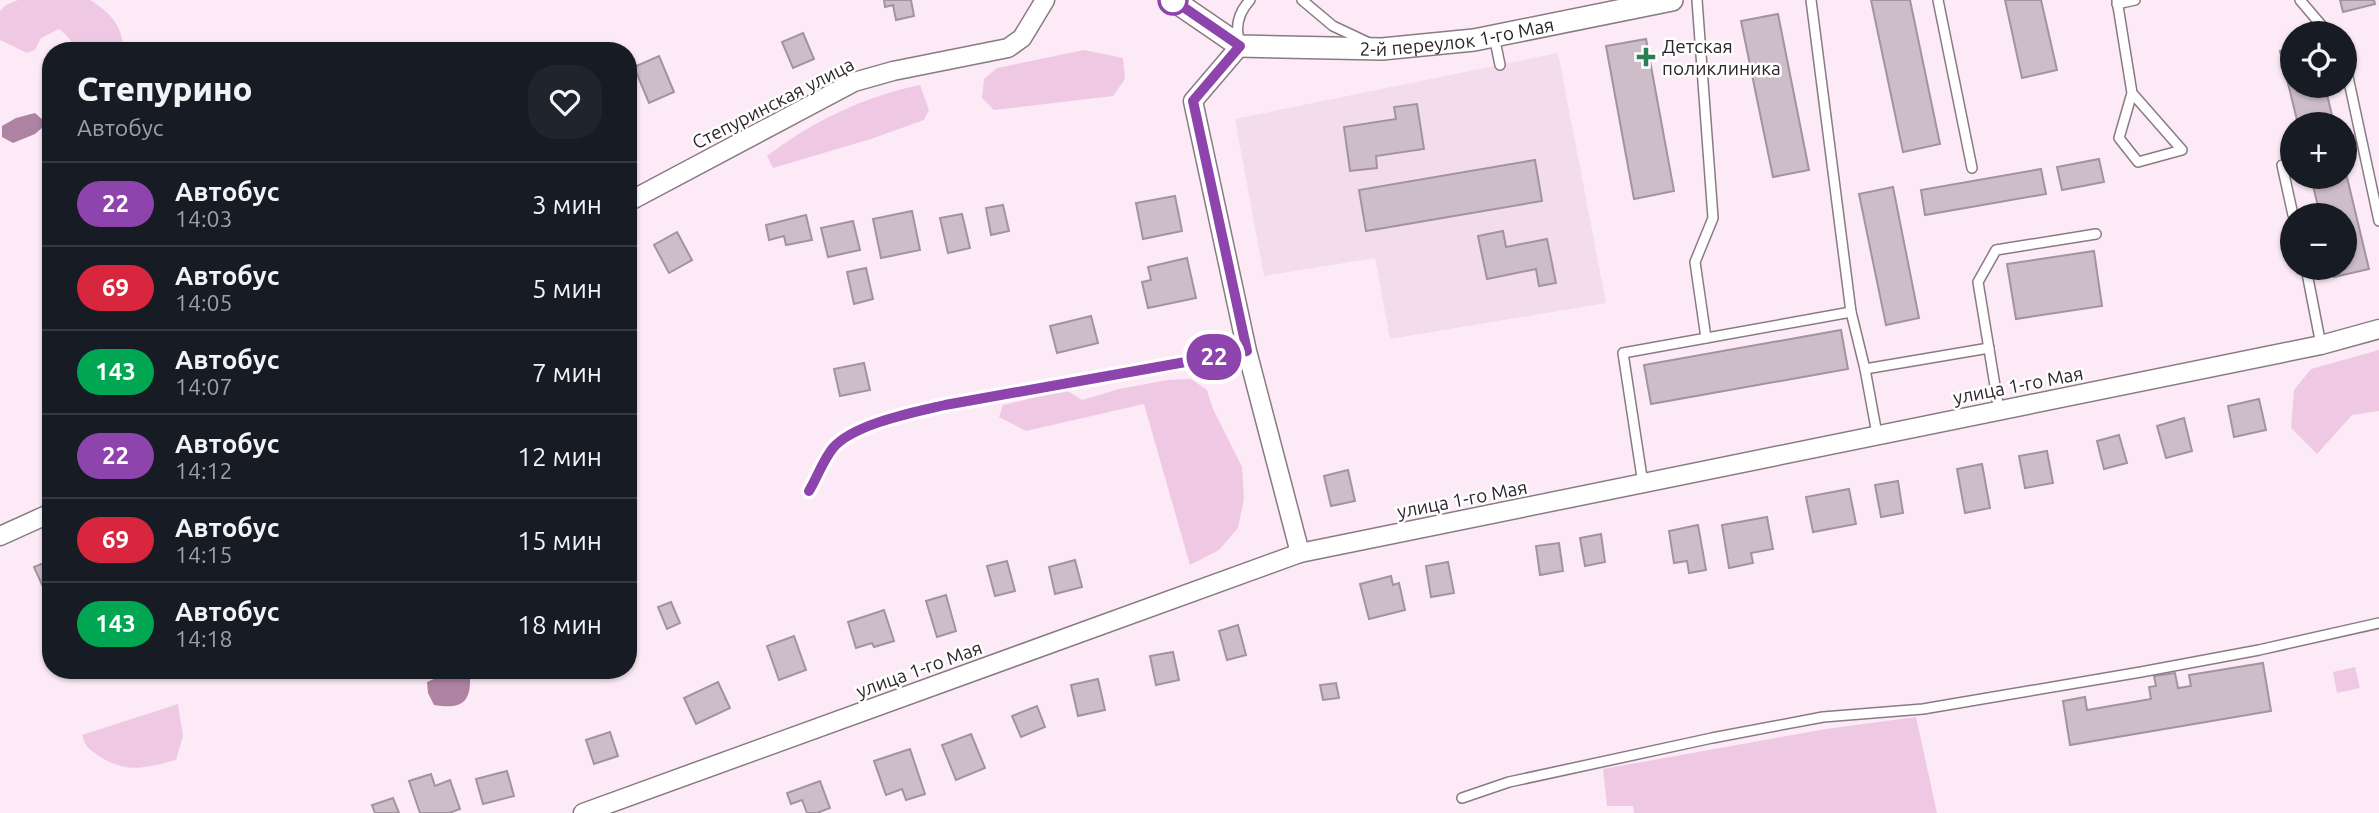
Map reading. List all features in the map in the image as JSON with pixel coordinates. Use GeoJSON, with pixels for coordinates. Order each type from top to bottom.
{"type":"FeatureCollection","features":[{"type":"Feature","properties":{"kind":"street","name":"Степуринская улица"},"geometry":{"type":"LineString","coordinates":[[637,197],[855,82],[892,71],[1008,48],[1022,38],[1045,0]]}},
{"type":"Feature","properties":{"kind":"street"},"geometry":{"type":"LineString","coordinates":[[1173,0],[1240,46],[1193,101],[1247,351],[1300,553]]}},
{"type":"Feature","properties":{"kind":"street","name":"2-й переулок 1-го Мая"},"geometry":{"type":"LineString","coordinates":[[1240,46],[1382,48],[1451,42],[1672,0]]}},
{"type":"Feature","properties":{"kind":"street","name":"улица 1-го Мая"},"geometry":{"type":"LineString","coordinates":[[583,813],[1300,553],[2321,345],[2379,329]]}},
{"type":"Feature","properties":{"kind":"street"},"geometry":{"type":"LineString","coordinates":[[0,536],[42,517]]}},
{"type":"Feature","properties":{"kind":"lane"},"geometry":{"type":"LineString","coordinates":[[1240,46],[1238,20],[1243,7],[1250,0]]}},
{"type":"Feature","properties":{"kind":"lane"},"geometry":{"type":"LineString","coordinates":[[1302,0],[1333,26],[1382,48]]}},
{"type":"Feature","properties":{"kind":"lane"},"geometry":{"type":"LineString","coordinates":[[1697,0],[1713,218],[1695,262],[1706,338]]}},
{"type":"Feature","properties":{"kind":"lane"},"geometry":{"type":"LineString","coordinates":[[1811,0],[1851,312],[1877,435]]}},
{"type":"Feature","properties":{"kind":"lane"},"geometry":{"type":"LineString","coordinates":[[1937,0],[1972,168]]}},
{"type":"Feature","properties":{"kind":"lane"},"geometry":{"type":"LineString","coordinates":[[2132,93],[2182,150],[2138,162],[2119,138],[2132,93],[2117,2],[2135,0]]}},
{"type":"Feature","properties":{"kind":"lane"},"geometry":{"type":"LineString","coordinates":[[2300,0],[2318,21]]}},
{"type":"Feature","properties":{"kind":"lane"},"geometry":{"type":"LineString","coordinates":[[1494,35],[1500,65]]}},
{"type":"Feature","properties":{"kind":"lane"},"geometry":{"type":"LineString","coordinates":[[2353,98],[2379,221]]}},
{"type":"Feature","properties":{"kind":"lane"},"geometry":{"type":"LineString","coordinates":[[1999,410],[1978,282],[1996,250],[2096,234]]}},
{"type":"Feature","properties":{"kind":"lane"},"geometry":{"type":"LineString","coordinates":[[2307,280],[2321,345]]}},
{"type":"Feature","properties":{"kind":"lane"},"geometry":{"type":"LineString","coordinates":[[1643,484],[1623,353],[1851,312]]}},
{"type":"Feature","properties":{"kind":"lane"},"geometry":{"type":"LineString","coordinates":[[1865,369],[1989,348]]}},
{"type":"Feature","properties":{"kind":"lane"},"geometry":{"type":"LineString","coordinates":[[809,491],[834,447],[863,428],[896,417],[945,405],[1247,351]]}},
{"type":"Feature","properties":{"kind":"lane"},"geometry":{"type":"LineString","coordinates":[[1462,798],[1509,782],[1712,738],[1823,718],[1923,709],[2128,675],[2379,623]]}},
{"type":"Feature","properties":{"kind":"shaded area"},"geometry":{"type":"Polygon","coordinates":[[[18,0],[90,0],[114,21],[123,42],[71,42],[59,29],[41,38],[35,50],[27,53],[0,40],[0,11],[18,0]]]}},
{"type":"Feature","properties":{"kind":"shaded area"},"geometry":{"type":"Polygon","coordinates":[[[1084,50],[1123,58],[1125,79],[1113,96],[994,110],[982,98],[984,79],[997,68],[1084,50]]]}},
{"type":"Feature","properties":{"kind":"shaded area"},"geometry":{"type":"Polygon","coordinates":[[[1558,53],[1606,303],[1390,339],[1375,258],[1264,276],[1235,119],[1558,53]]]}},
{"type":"Feature","properties":{"kind":"shaded area"},"geometry":{"type":"Polygon","coordinates":[[[920,85],[929,110],[924,120],[773,168],[767,156],[820,121],[859,103],[920,85]]]}},
{"type":"Feature","properties":{"kind":"shaded area"},"geometry":{"type":"Polygon","coordinates":[[[35,113],[42,119],[42,128],[35,134],[13,143],[2,137],[2,126],[16,118],[35,113]]]}},
{"type":"Feature","properties":{"kind":"shaded area"},"geometry":{"type":"Polygon","coordinates":[[[2379,350],[2379,411],[2352,415],[2317,454],[2291,428],[2294,390],[2311,369],[2379,350]]]}},
{"type":"Feature","properties":{"kind":"shaded area"},"geometry":{"type":"Polygon","coordinates":[[[1191,379],[1207,390],[1213,409],[1242,467],[1244,499],[1238,528],[1219,550],[1190,565],[1144,404],[1026,431],[999,417],[1003,405],[1066,390],[1082,400],[1119,389],[1167,380],[1191,379]]]}},
{"type":"Feature","properties":{"kind":"shaded area"},"geometry":{"type":"Polygon","coordinates":[[[2355,667],[2360,688],[2337,693],[2333,672],[2355,667]]]}},
{"type":"Feature","properties":{"kind":"shaded area"},"geometry":{"type":"Polygon","coordinates":[[[434,679],[470,679],[470,687],[461,703],[450,706],[434,705],[428,693],[427,682],[434,679]]]}},
{"type":"Feature","properties":{"kind":"shaded area"},"geometry":{"type":"Polygon","coordinates":[[[178,704],[183,736],[176,760],[136,768],[118,765],[93,751],[83,739],[82,735],[178,704]]]}},
{"type":"Feature","properties":{"kind":"shaded area"},"geometry":{"type":"Polygon","coordinates":[[[1916,717],[1937,813],[1634,813],[1633,806],[1607,806],[1603,769],[1826,729],[1916,717]]]}},
{"type":"Feature","properties":{"kind":"building"},"geometry":{"type":"Polygon","coordinates":[[[884,0],[911,0],[914,16],[896,20],[893,5],[885,7],[884,0]]]}},
{"type":"Feature","properties":{"kind":"building"},"geometry":{"type":"Polygon","coordinates":[[[1871,0],[1910,0],[1940,144],[1903,152],[1871,0]]]}},
{"type":"Feature","properties":{"kind":"building"},"geometry":{"type":"Polygon","coordinates":[[[2005,0],[2041,0],[2057,70],[2022,78],[2005,0]]]}},
{"type":"Feature","properties":{"kind":"building"},"geometry":{"type":"Polygon","coordinates":[[[2340,0],[2374,0],[2375,4],[2343,12],[2340,0]]]}},
{"type":"Feature","properties":{"kind":"building"},"geometry":{"type":"Polygon","coordinates":[[[1778,14],[1809,170],[1773,177],[1741,21],[1778,14]]]}},
{"type":"Feature","properties":{"kind":"building"},"geometry":{"type":"Polygon","coordinates":[[[803,33],[814,59],[793,68],[782,42],[803,33]]]}},
{"type":"Feature","properties":{"kind":"building"},"geometry":{"type":"Polygon","coordinates":[[[1646,39],[1674,191],[1634,199],[1606,46],[1646,39]]]}},
{"type":"Feature","properties":{"kind":"building"},"geometry":{"type":"Polygon","coordinates":[[[659,56],[674,92],[649,103],[637,74],[637,66],[659,56]]]}},
{"type":"Feature","properties":{"kind":"building"},"geometry":{"type":"Polygon","coordinates":[[[2292,98],[2328,98],[2331,112],[2295,112],[2292,98]]]}},
{"type":"Feature","properties":{"kind":"building"},"geometry":{"type":"Polygon","coordinates":[[[1417,104],[1424,149],[1376,156],[1377,168],[1350,171],[1344,127],[1396,119],[1394,107],[1417,104]]]}},
{"type":"Feature","properties":{"kind":"building"},"geometry":{"type":"Polygon","coordinates":[[[2099,159],[2104,182],[2062,190],[2057,167],[2099,159]]]}},
{"type":"Feature","properties":{"kind":"building"},"geometry":{"type":"Polygon","coordinates":[[[1535,160],[1542,201],[1366,231],[1359,190],[1535,160]]]}},
{"type":"Feature","properties":{"kind":"building"},"geometry":{"type":"Polygon","coordinates":[[[2041,169],[2046,194],[1925,215],[1921,190],[2041,169]]]}},
{"type":"Feature","properties":{"kind":"building"},"geometry":{"type":"Polygon","coordinates":[[[1893,187],[1919,318],[1886,325],[1859,194],[1893,187]]]}},
{"type":"Feature","properties":{"kind":"building"},"geometry":{"type":"Polygon","coordinates":[[[2314,189],[2350,189],[2353,203],[2317,203],[2314,189]]]}},
{"type":"Feature","properties":{"kind":"building"},"geometry":{"type":"Polygon","coordinates":[[[1175,196],[1182,231],[1143,239],[1136,203],[1175,196]]]}},
{"type":"Feature","properties":{"kind":"building"},"geometry":{"type":"Polygon","coordinates":[[[1003,205],[1009,231],[991,235],[986,208],[1003,205]]]}},
{"type":"Feature","properties":{"kind":"building"},"geometry":{"type":"Polygon","coordinates":[[[912,211],[920,250],[881,258],[873,219],[912,211]]]}},
{"type":"Feature","properties":{"kind":"building"},"geometry":{"type":"Polygon","coordinates":[[[962,214],[970,248],[948,253],[940,218],[962,214]]]}},
{"type":"Feature","properties":{"kind":"building"},"geometry":{"type":"Polygon","coordinates":[[[806,215],[812,240],[786,245],[784,236],[769,240],[766,225],[806,215]]]}},
{"type":"Feature","properties":{"kind":"building"},"geometry":{"type":"Polygon","coordinates":[[[2357,219],[2369,269],[2357,272],[2357,219]]]}},
{"type":"Feature","properties":{"kind":"building"},"geometry":{"type":"Polygon","coordinates":[[[853,221],[860,250],[828,257],[821,228],[853,221]]]}},
{"type":"Feature","properties":{"kind":"building"},"geometry":{"type":"Polygon","coordinates":[[[1503,231],[1506,247],[1547,239],[1556,283],[1539,286],[1536,269],[1487,279],[1478,236],[1503,231]]]}},
{"type":"Feature","properties":{"kind":"building"},"geometry":{"type":"Polygon","coordinates":[[[677,232],[692,260],[669,273],[654,245],[677,232]]]}},
{"type":"Feature","properties":{"kind":"building"},"geometry":{"type":"Polygon","coordinates":[[[2094,251],[2102,306],[2016,319],[2007,264],[2094,251]]]}},
{"type":"Feature","properties":{"kind":"building"},"geometry":{"type":"Polygon","coordinates":[[[1187,258],[1196,298],[1148,308],[1142,282],[1151,280],[1148,267],[1187,258]]]}},
{"type":"Feature","properties":{"kind":"building"},"geometry":{"type":"Polygon","coordinates":[[[866,268],[873,299],[854,304],[847,272],[866,268]]]}},
{"type":"Feature","properties":{"kind":"building"},"geometry":{"type":"Polygon","coordinates":[[[1091,316],[1098,343],[1057,353],[1050,326],[1091,316]]]}},
{"type":"Feature","properties":{"kind":"building"},"geometry":{"type":"Polygon","coordinates":[[[1841,330],[1848,369],[1651,404],[1644,365],[1841,330]]]}},
{"type":"Feature","properties":{"kind":"building"},"geometry":{"type":"Polygon","coordinates":[[[864,363],[870,390],[840,396],[834,369],[864,363]]]}},
{"type":"Feature","properties":{"kind":"building"},"geometry":{"type":"Polygon","coordinates":[[[2259,399],[2266,430],[2234,437],[2228,406],[2259,399]]]}},
{"type":"Feature","properties":{"kind":"building"},"geometry":{"type":"Polygon","coordinates":[[[2184,418],[2192,451],[2166,458],[2157,426],[2184,418]]]}},
{"type":"Feature","properties":{"kind":"building"},"geometry":{"type":"Polygon","coordinates":[[[2119,435],[2127,463],[2104,469],[2097,441],[2119,435]]]}},
{"type":"Feature","properties":{"kind":"building"},"geometry":{"type":"Polygon","coordinates":[[[2047,451],[2053,483],[2025,488],[2019,456],[2047,451]]]}},
{"type":"Feature","properties":{"kind":"building"},"geometry":{"type":"Polygon","coordinates":[[[1982,464],[1990,508],[1965,513],[1957,469],[1982,464]]]}},
{"type":"Feature","properties":{"kind":"building"},"geometry":{"type":"Polygon","coordinates":[[[1348,470],[1355,501],[1331,506],[1324,476],[1348,470]]]}},
{"type":"Feature","properties":{"kind":"building"},"geometry":{"type":"Polygon","coordinates":[[[1898,481],[1903,513],[1881,517],[1875,485],[1898,481]]]}},
{"type":"Feature","properties":{"kind":"building"},"geometry":{"type":"Polygon","coordinates":[[[1849,489],[1856,524],[1813,532],[1806,497],[1849,489]]]}},
{"type":"Feature","properties":{"kind":"building"},"geometry":{"type":"Polygon","coordinates":[[[1767,517],[1773,549],[1751,553],[1753,563],[1729,568],[1722,525],[1767,517]]]}},
{"type":"Feature","properties":{"kind":"building"},"geometry":{"type":"Polygon","coordinates":[[[1698,525],[1706,570],[1689,573],[1687,561],[1674,563],[1669,531],[1698,525]]]}},
{"type":"Feature","properties":{"kind":"building"},"geometry":{"type":"Polygon","coordinates":[[[1601,534],[1605,562],[1585,566],[1580,538],[1601,534]]]}},
{"type":"Feature","properties":{"kind":"building"},"geometry":{"type":"Polygon","coordinates":[[[1559,543],[1563,571],[1540,575],[1536,546],[1559,543]]]}},
{"type":"Feature","properties":{"kind":"building"},"geometry":{"type":"Polygon","coordinates":[[[1075,560],[1082,587],[1055,594],[1049,567],[1075,560]]]}},
{"type":"Feature","properties":{"kind":"building"},"geometry":{"type":"Polygon","coordinates":[[[1007,561],[1015,591],[995,596],[987,566],[1007,561]]]}},
{"type":"Feature","properties":{"kind":"building"},"geometry":{"type":"Polygon","coordinates":[[[1448,562],[1454,593],[1431,597],[1426,566],[1448,562]]]}},
{"type":"Feature","properties":{"kind":"building"},"geometry":{"type":"Polygon","coordinates":[[[42,564],[42,585],[34,567],[42,564]]]}},
{"type":"Feature","properties":{"kind":"building"},"geometry":{"type":"Polygon","coordinates":[[[1391,576],[1393,585],[1399,583],[1405,610],[1369,619],[1360,584],[1391,576]]]}},
{"type":"Feature","properties":{"kind":"building"},"geometry":{"type":"Polygon","coordinates":[[[946,595],[956,631],[937,637],[926,601],[946,595]]]}},
{"type":"Feature","properties":{"kind":"building"},"geometry":{"type":"Polygon","coordinates":[[[671,602],[680,623],[667,629],[658,607],[671,602]]]}},
{"type":"Feature","properties":{"kind":"building"},"geometry":{"type":"Polygon","coordinates":[[[884,610],[894,641],[874,647],[872,643],[856,648],[848,622],[884,610]]]}},
{"type":"Feature","properties":{"kind":"building"},"geometry":{"type":"Polygon","coordinates":[[[1238,625],[1246,655],[1227,660],[1219,631],[1238,625]]]}},
{"type":"Feature","properties":{"kind":"building"},"geometry":{"type":"Polygon","coordinates":[[[794,636],[806,670],[779,680],[767,646],[794,636]]]}},
{"type":"Feature","properties":{"kind":"building"},"geometry":{"type":"Polygon","coordinates":[[[1173,652],[1179,680],[1156,685],[1150,656],[1173,652]]]}},
{"type":"Feature","properties":{"kind":"building"},"geometry":{"type":"Polygon","coordinates":[[[2263,663],[2271,711],[2070,745],[2063,701],[2085,697],[2087,710],[2151,699],[2149,687],[2156,686],[2154,676],[2175,673],[2178,688],[2191,686],[2189,675],[2263,663]]]}},
{"type":"Feature","properties":{"kind":"building"},"geometry":{"type":"Polygon","coordinates":[[[1098,679],[1105,710],[1078,716],[1071,685],[1098,679]]]}},
{"type":"Feature","properties":{"kind":"building"},"geometry":{"type":"Polygon","coordinates":[[[718,682],[730,708],[696,724],[684,698],[718,682]]]}},
{"type":"Feature","properties":{"kind":"building"},"geometry":{"type":"Polygon","coordinates":[[[1336,683],[1339,698],[1323,700],[1320,685],[1336,683]]]}},
{"type":"Feature","properties":{"kind":"building"},"geometry":{"type":"Polygon","coordinates":[[[1037,706],[1045,727],[1021,737],[1012,716],[1037,706]]]}},
{"type":"Feature","properties":{"kind":"building"},"geometry":{"type":"Polygon","coordinates":[[[610,732],[618,756],[594,764],[586,740],[610,732]]]}},
{"type":"Feature","properties":{"kind":"building"},"geometry":{"type":"Polygon","coordinates":[[[971,734],[985,768],[956,780],[942,745],[971,734]]]}},
{"type":"Feature","properties":{"kind":"building"},"geometry":{"type":"Polygon","coordinates":[[[910,749],[925,794],[906,800],[902,789],[886,795],[874,761],[910,749]]]}},
{"type":"Feature","properties":{"kind":"building"},"geometry":{"type":"Polygon","coordinates":[[[507,771],[514,796],[483,804],[476,779],[507,771]]]}},
{"type":"Feature","properties":{"kind":"building"},"geometry":{"type":"Polygon","coordinates":[[[431,774],[435,786],[450,780],[460,809],[449,813],[420,813],[409,781],[431,774]]]}},
{"type":"Feature","properties":{"kind":"building"},"geometry":{"type":"Polygon","coordinates":[[[820,781],[830,808],[817,813],[807,813],[802,800],[791,804],[787,793],[820,781]]]}},
{"type":"Feature","properties":{"kind":"building"},"geometry":{"type":"Polygon","coordinates":[[[393,798],[399,813],[375,813],[372,805],[393,798]]]}},
{"type":"Feature","properties":{"kind":"bus line","name":"22"},"geometry":{"type":"LineString","coordinates":[[809,491],[834,447],[863,428],[896,417],[1061,383],[1247,351],[1193,101],[1240,46],[1173,0]]}},
{"type":"Feature","properties":{"kind":"place","name":"Детская поликлиника"},"geometry":{"type":"Point","coordinates":[1646,57]}}]}
